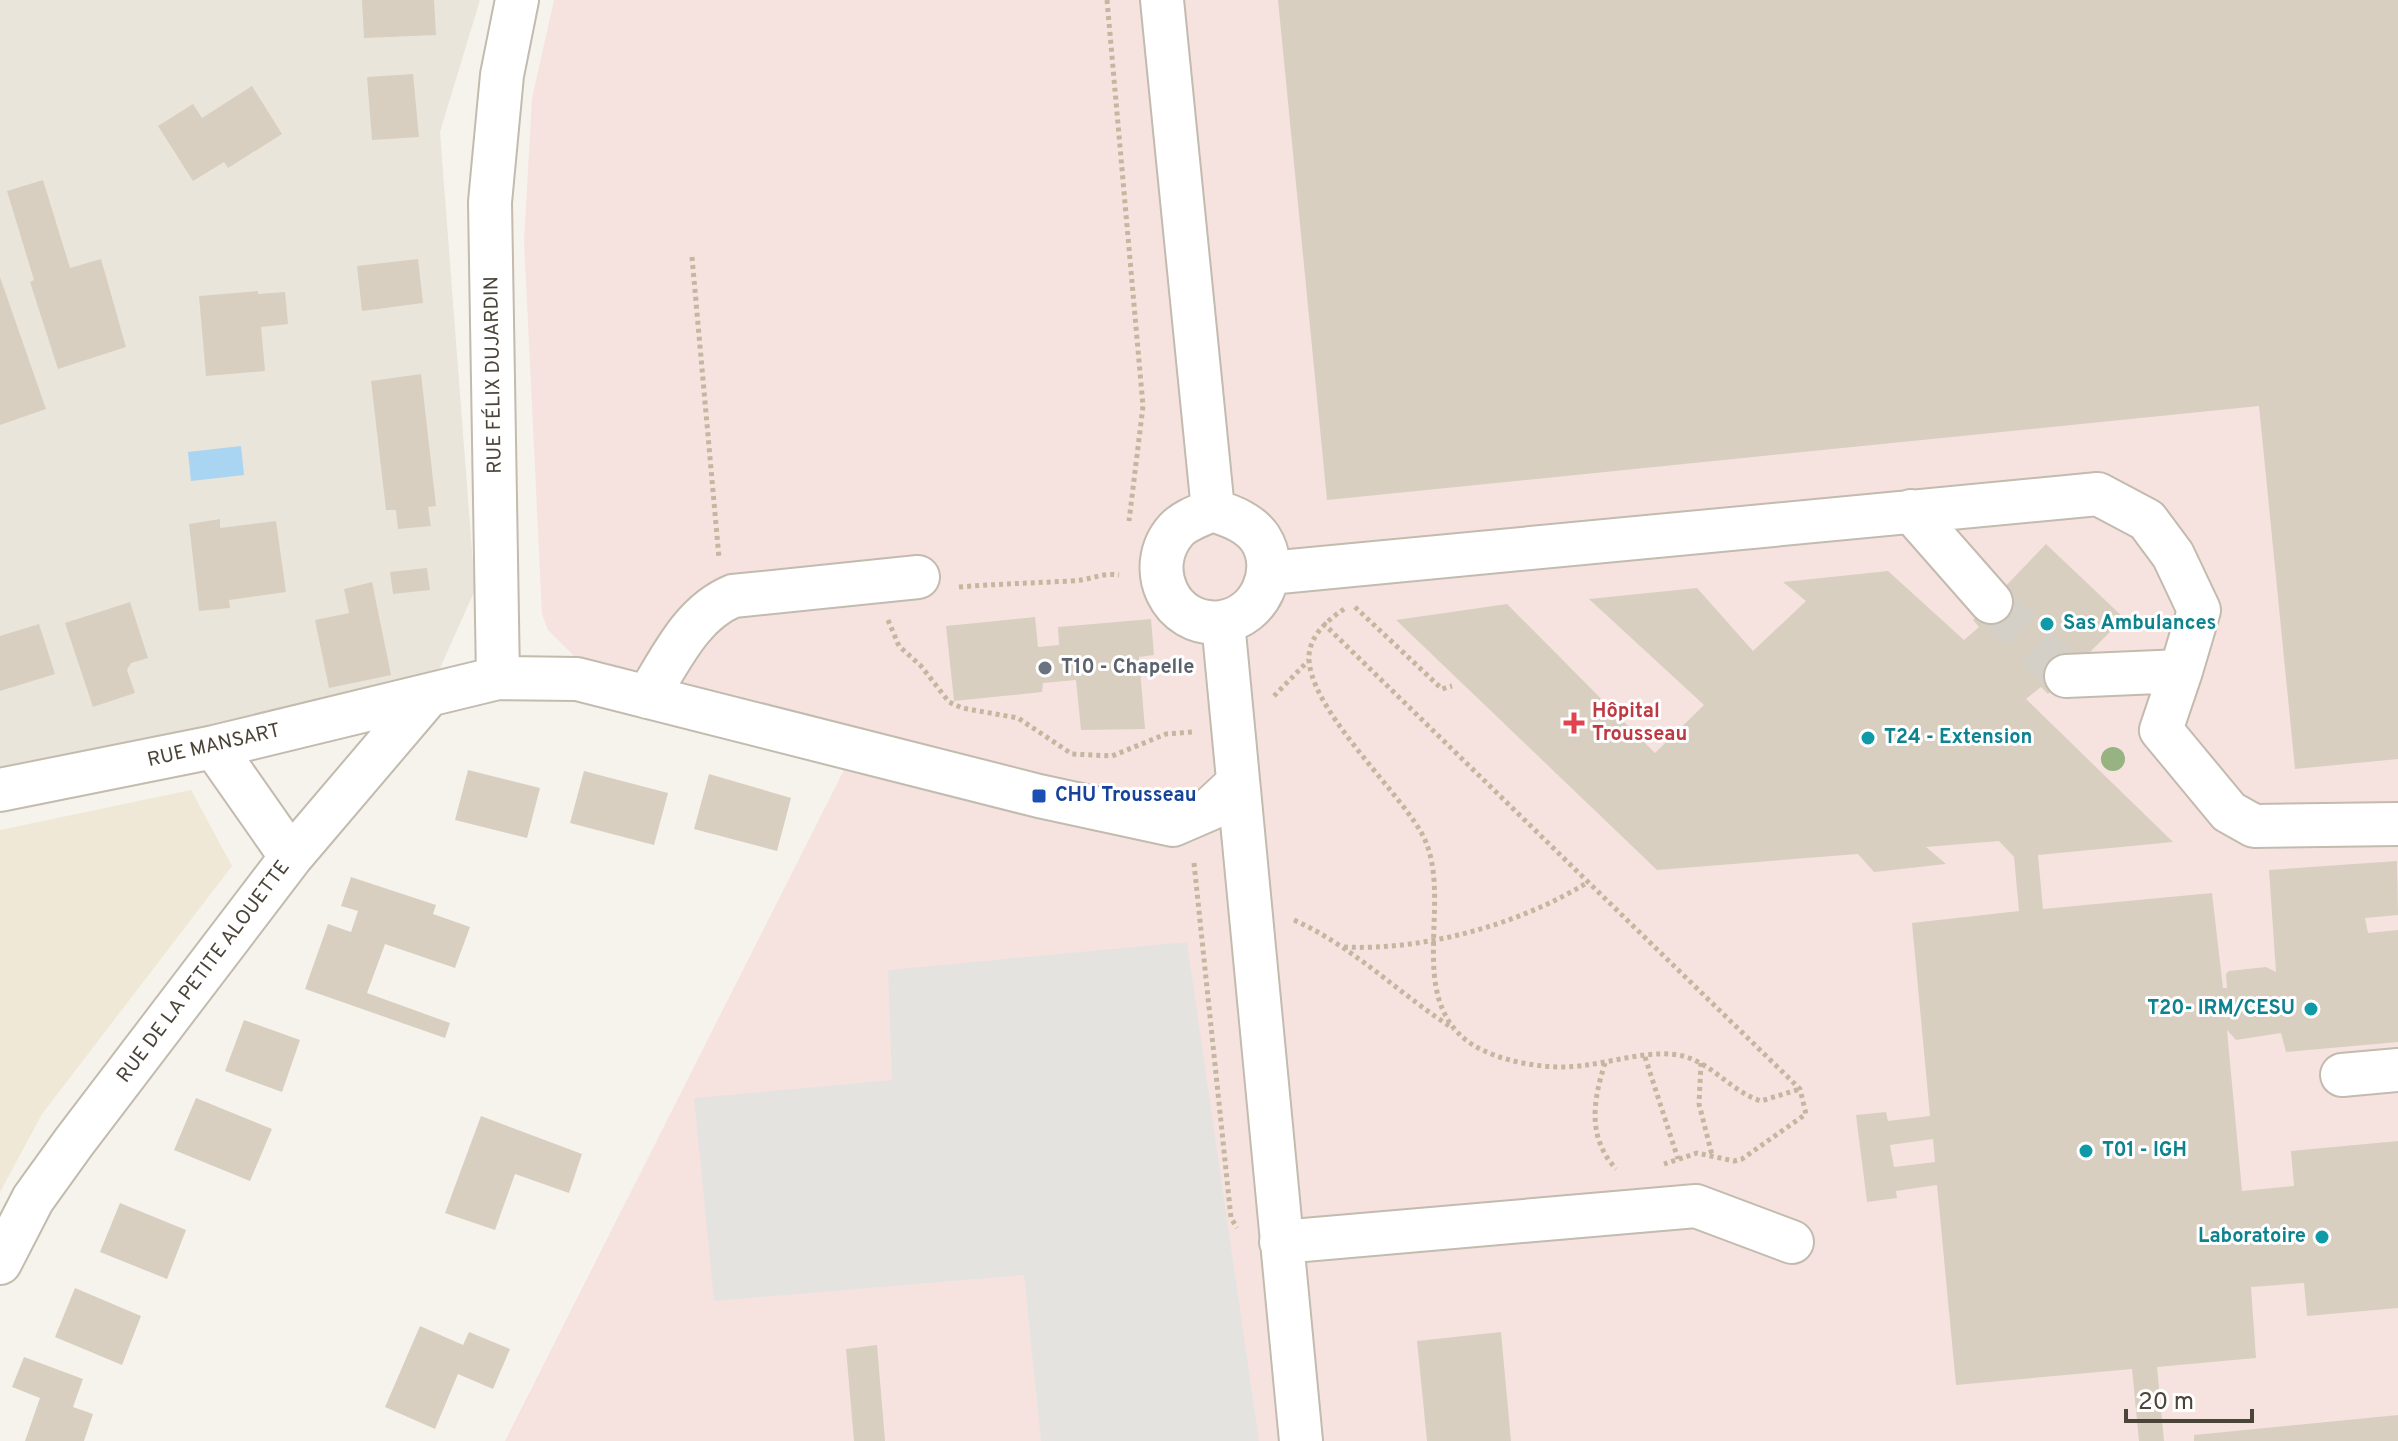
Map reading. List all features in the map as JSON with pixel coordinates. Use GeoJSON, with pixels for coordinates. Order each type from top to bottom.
{"type":"FeatureCollection","features":[{"type":"Feature","properties":{"kind":"street","name":"RUE FÉLIX DUJARDIN"},"geometry":{"type":"LineString","coordinates":[[498,678],[490,202],[502,75],[517,0]]}},
{"type":"Feature","properties":{"kind":"street"},"geometry":{"type":"LineString","coordinates":[[1162,0],[1213,510]]}},
{"type":"Feature","properties":{"kind":"street"},"geometry":{"type":"LineString","coordinates":[[1269,573],[2098,494],[2147,520],[2173,555],[2199,610],[2161,730],[2229,812],[2254,826],[2398,824]]}},
{"type":"Feature","properties":{"kind":"street"},"geometry":{"type":"LineString","coordinates":[[1213,510],[1246,523],[1260,537],[1267,554],[1269,573],[1264,590],[1254,605],[1223,622],[1205,622],[1175,606],[1165,592],[1160,575],[1161,557],[1178,527],[1213,510]]}},
{"type":"Feature","properties":{"kind":"street"},"geometry":{"type":"LineString","coordinates":[[1911,511],[1991,602]]}},
{"type":"Feature","properties":{"kind":"street"},"geometry":{"type":"LineString","coordinates":[[647,697],[698,618],[723,600],[733,596],[898,579]]}},
{"type":"Feature","properties":{"kind":"street"},"geometry":{"type":"LineString","coordinates":[[1223,622],[1301,1441]]}},
{"type":"Feature","properties":{"kind":"street"},"geometry":{"type":"LineString","coordinates":[[2066,676],[2181,671]]}},
{"type":"Feature","properties":{"kind":"street"},"geometry":{"type":"LineString","coordinates":[[427,697],[498,678],[577,679],[836,745],[1173,825],[1210,809],[1238,783]]}},
{"type":"Feature","properties":{"kind":"street","name":"RUE MANSART"},"geometry":{"type":"LineString","coordinates":[[0,790],[214,747],[427,697]]}},
{"type":"Feature","properties":{"kind":"street","name":"RUE DE LA PETITE ALOUETTE"},"geometry":{"type":"LineString","coordinates":[[0,1263],[33,1199],[291,857],[427,697]]}},
{"type":"Feature","properties":{"kind":"street"},"geometry":{"type":"LineString","coordinates":[[214,747],[291,857]]}},
{"type":"Feature","properties":{"kind":"street"},"geometry":{"type":"LineString","coordinates":[[2342,1075],[2398,1070]]}},
{"type":"Feature","properties":{"kind":"street"},"geometry":{"type":"LineString","coordinates":[[1281,1242],[1696,1206],[1792,1242]]}},
{"type":"Feature","properties":{"kind":"path"},"geometry":{"type":"LineString","coordinates":[[1107,0],[1143,406],[1128,529]]}},
{"type":"Feature","properties":{"kind":"path"},"geometry":{"type":"LineString","coordinates":[[692,257],[723,600]]}},
{"type":"Feature","properties":{"kind":"path"},"geometry":{"type":"LineString","coordinates":[[1124,560],[1122,576],[1099,574],[1073,581],[1021,581],[944,589],[898,579],[899,646],[921,666],[939,692],[962,708],[1006,713],[1042,732],[1072,754],[1094,758],[1112,756],[1180,731],[1234,739]]}},
{"type":"Feature","properties":{"kind":"path"},"geometry":{"type":"LineString","coordinates":[[1452,686],[1442,689],[1353,604],[1323,623],[1309,651],[1310,672],[1334,717],[1396,794],[1423,836],[1432,862],[1436,985],[1455,1029]]}},
{"type":"Feature","properties":{"kind":"path"},"geometry":{"type":"LineString","coordinates":[[1323,623],[1800,1089],[1806,1114]]}},
{"type":"Feature","properties":{"kind":"path"},"geometry":{"type":"LineString","coordinates":[[1344,947],[1368,948],[1435,938],[1530,915],[1588,882]]}},
{"type":"Feature","properties":{"kind":"path"},"geometry":{"type":"LineString","coordinates":[[1285,916],[1344,947],[1417,1006],[1455,1029],[1481,1050],[1513,1060],[1554,1066],[1683,1056],[1701,1063],[1749,1098],[1761,1101],[1800,1089]]}},
{"type":"Feature","properties":{"kind":"path"},"geometry":{"type":"LineString","coordinates":[[1645,1057],[1678,1159]]}},
{"type":"Feature","properties":{"kind":"path"},"geometry":{"type":"LineString","coordinates":[[1605,1062],[1596,1091],[1595,1133],[1608,1160],[1625,1179]]}},
{"type":"Feature","properties":{"kind":"path"},"geometry":{"type":"LineString","coordinates":[[1701,1063],[1699,1104],[1712,1156]]}},
{"type":"Feature","properties":{"kind":"shaded area"},"geometry":{"type":"Polygon","coordinates":[[[0,0],[480,0],[440,132],[475,590],[427,697],[0,790],[0,0]]]}},
{"type":"Feature","properties":{"kind":"shaded area","name":"Hôpital Trousseau"},"geometry":{"type":"Polygon","coordinates":[[[554,0],[2398,0],[2398,1441],[505,1441],[854,750],[647,697],[574,656],[548,630],[542,614],[524,241],[532,98],[554,0]]]}},
{"type":"Feature","properties":{"kind":"shaded area"},"geometry":{"type":"Polygon","coordinates":[[[191,790],[232,866],[42,1114],[0,1192],[0,830],[191,790]]]}},
{"type":"Feature","properties":{"kind":"shaded area"},"geometry":{"type":"Polygon","coordinates":[[[1187,942],[1259,1441],[1041,1441],[1024,1275],[714,1301],[694,1098],[892,1080],[888,970],[1187,942]]]}},
{"type":"Feature","properties":{"kind":"water"},"geometry":{"type":"Polygon","coordinates":[[[241,446],[244,475],[191,481],[188,452],[241,446]]]}},
{"type":"Feature","properties":{"kind":"building"},"geometry":{"type":"Polygon","coordinates":[[[362,0],[434,0],[436,35],[364,38],[362,0]]]}},
{"type":"Feature","properties":{"kind":"building"},"geometry":{"type":"Polygon","coordinates":[[[1278,0],[2398,0],[2398,759],[2295,769],[2259,406],[1327,500],[1278,0]]]}},
{"type":"Feature","properties":{"kind":"building"},"geometry":{"type":"Polygon","coordinates":[[[413,74],[419,137],[372,140],[367,77],[413,74]]]}},
{"type":"Feature","properties":{"kind":"building"},"geometry":{"type":"Polygon","coordinates":[[[252,86],[282,134],[228,168],[224,162],[193,181],[158,126],[193,104],[202,118],[252,86]]]}},
{"type":"Feature","properties":{"kind":"building"},"geometry":{"type":"Polygon","coordinates":[[[43,180],[70,268],[101,259],[126,347],[58,369],[30,282],[34,280],[7,191],[43,180]]]}},
{"type":"Feature","properties":{"kind":"building"},"geometry":{"type":"Polygon","coordinates":[[[418,259],[423,303],[362,311],[357,266],[418,259]]]}},
{"type":"Feature","properties":{"kind":"building"},"geometry":{"type":"Polygon","coordinates":[[[0,277],[46,409],[0,425],[0,277]]]}},
{"type":"Feature","properties":{"kind":"building"},"geometry":{"type":"Polygon","coordinates":[[[258,291],[258,294],[285,292],[288,324],[261,327],[265,371],[206,376],[199,296],[258,291]]]}},
{"type":"Feature","properties":{"kind":"building"},"geometry":{"type":"Polygon","coordinates":[[[421,374],[436,506],[428,507],[431,526],[398,529],[396,510],[386,510],[371,381],[421,374]]]}},
{"type":"Feature","properties":{"kind":"building"},"geometry":{"type":"Polygon","coordinates":[[[220,519],[220,528],[276,521],[286,592],[229,600],[230,608],[199,611],[189,524],[220,519]]]}},
{"type":"Feature","properties":{"kind":"building"},"geometry":{"type":"Polygon","coordinates":[[[2046,544],[2124,618],[2048,694],[2041,687],[2026,699],[2173,842],[2038,855],[2043,909],[2212,893],[2223,988],[2227,988],[2226,974],[2229,971],[2266,967],[2276,972],[2269,870],[2397,861],[2398,915],[2365,918],[2368,933],[2398,930],[2398,1042],[2286,1052],[2281,1033],[2236,1040],[2227,1030],[2242,1191],[2294,1186],[2291,1151],[2398,1141],[2398,1308],[2307,1316],[2304,1283],[2251,1287],[2256,1358],[2157,1367],[2164,1441],[2139,1441],[2132,1369],[1956,1385],[1937,1185],[1896,1191],[1897,1198],[1867,1202],[1856,1115],[1886,1112],[1888,1121],[1930,1116],[1912,923],[2019,911],[2014,857],[1999,841],[1926,847],[1946,864],[1874,872],[1858,854],[1657,870],[1396,620],[1507,604],[1655,753],[1704,705],[1589,599],[1697,588],[1753,651],[1806,601],[1783,582],[1888,571],[1964,640],[1979,627],[1973,620],[2046,544]],[[1933,1139],[1890,1145],[1894,1167],[1935,1162],[1933,1139]]]}},
{"type":"Feature","properties":{"kind":"building"},"geometry":{"type":"Polygon","coordinates":[[[427,568],[430,590],[393,594],[390,572],[427,568]]]}},
{"type":"Feature","properties":{"kind":"building"},"geometry":{"type":"Polygon","coordinates":[[[372,582],[391,675],[329,688],[315,620],[349,613],[344,589],[372,582]]]}},
{"type":"Feature","properties":{"kind":"building"},"geometry":{"type":"Polygon","coordinates":[[[130,602],[148,658],[131,663],[127,670],[135,693],[93,707],[65,623],[130,602]]]}},
{"type":"Feature","properties":{"kind":"building","name":"T10 - Chapelle"},"geometry":{"type":"Polygon","coordinates":[[[1035,617],[1038,647],[1059,645],[1058,627],[1151,619],[1154,655],[1139,657],[1145,729],[1081,730],[1076,680],[1043,683],[1042,692],[954,701],[946,626],[1035,617]]]}},
{"type":"Feature","properties":{"kind":"building"},"geometry":{"type":"Polygon","coordinates":[[[39,624],[55,674],[0,691],[0,636],[39,624]]]}},
{"type":"Feature","properties":{"kind":"building"},"geometry":{"type":"Polygon","coordinates":[[[468,770],[540,788],[527,838],[455,820],[468,770]]]}},
{"type":"Feature","properties":{"kind":"building"},"geometry":{"type":"Polygon","coordinates":[[[584,771],[668,793],[654,845],[570,823],[584,771]]]}},
{"type":"Feature","properties":{"kind":"building"},"geometry":{"type":"Polygon","coordinates":[[[709,774],[791,798],[777,851],[694,829],[709,774]]]}},
{"type":"Feature","properties":{"kind":"building"},"geometry":{"type":"Polygon","coordinates":[[[351,877],[436,905],[433,914],[470,927],[455,968],[385,944],[367,993],[450,1023],[445,1038],[305,989],[328,924],[351,932],[358,911],[341,906],[351,877]]]}},
{"type":"Feature","properties":{"kind":"building"},"geometry":{"type":"Polygon","coordinates":[[[244,1020],[300,1040],[282,1092],[225,1071],[244,1020]]]}},
{"type":"Feature","properties":{"kind":"building"},"geometry":{"type":"Polygon","coordinates":[[[196,1098],[272,1129],[250,1181],[174,1150],[196,1098]]]}},
{"type":"Feature","properties":{"kind":"building"},"geometry":{"type":"Polygon","coordinates":[[[481,1116],[582,1154],[569,1193],[515,1174],[495,1230],[445,1213],[481,1116]]]}},
{"type":"Feature","properties":{"kind":"building"},"geometry":{"type":"Polygon","coordinates":[[[120,1203],[186,1230],[167,1279],[100,1252],[120,1203]]]}},
{"type":"Feature","properties":{"kind":"building"},"geometry":{"type":"Polygon","coordinates":[[[75,1288],[141,1316],[122,1365],[55,1337],[75,1288]]]}},
{"type":"Feature","properties":{"kind":"building"},"geometry":{"type":"Polygon","coordinates":[[[420,1326],[463,1345],[469,1332],[510,1349],[493,1389],[458,1374],[435,1429],[385,1407],[420,1326]]]}},
{"type":"Feature","properties":{"kind":"building"},"geometry":{"type":"Polygon","coordinates":[[[1501,1332],[1511,1441],[1427,1441],[1417,1341],[1501,1332]]]}},
{"type":"Feature","properties":{"kind":"building"},"geometry":{"type":"Polygon","coordinates":[[[877,1345],[885,1441],[854,1441],[846,1349],[877,1345]]]}},
{"type":"Feature","properties":{"kind":"building"},"geometry":{"type":"Polygon","coordinates":[[[24,1357],[83,1379],[73,1407],[93,1414],[84,1441],[25,1441],[40,1398],[12,1387],[24,1357]]]}},
{"type":"Feature","properties":{"kind":"building"},"geometry":{"type":"Polygon","coordinates":[[[2398,1415],[2398,1441],[2194,1441],[2194,1435],[2398,1415]]]}},
{"type":"Feature","properties":{"kind":"tunnel"},"geometry":{"type":"LineString","coordinates":[[1991,602],[2066,676]]}},
{"type":"Feature","properties":{"kind":"place","name":"Sas Ambulances"},"geometry":{"type":"Point","coordinates":[2047,624]}},
{"type":"Feature","properties":{"kind":"place","name":"T10 - Chapelle"},"geometry":{"type":"Point","coordinates":[1045,668]}},
{"type":"Feature","properties":{"kind":"place","name":"Hôpital Trousseau"},"geometry":{"type":"Point","coordinates":[1574,723]}},
{"type":"Feature","properties":{"kind":"place","name":"T24 - Extension"},"geometry":{"type":"Point","coordinates":[1868,738]}},
{"type":"Feature","properties":{"kind":"place","name":"CHU Trousseau"},"geometry":{"type":"Point","coordinates":[1039,796]}},
{"type":"Feature","properties":{"kind":"place","name":"T20- IRM/CESU"},"geometry":{"type":"Point","coordinates":[2311,1009]}},
{"type":"Feature","properties":{"kind":"place","name":"T01 - IGH"},"geometry":{"type":"Point","coordinates":[2086,1151]}},
{"type":"Feature","properties":{"kind":"place","name":"Laboratoire"},"geometry":{"type":"Point","coordinates":[2322,1237]}}]}
